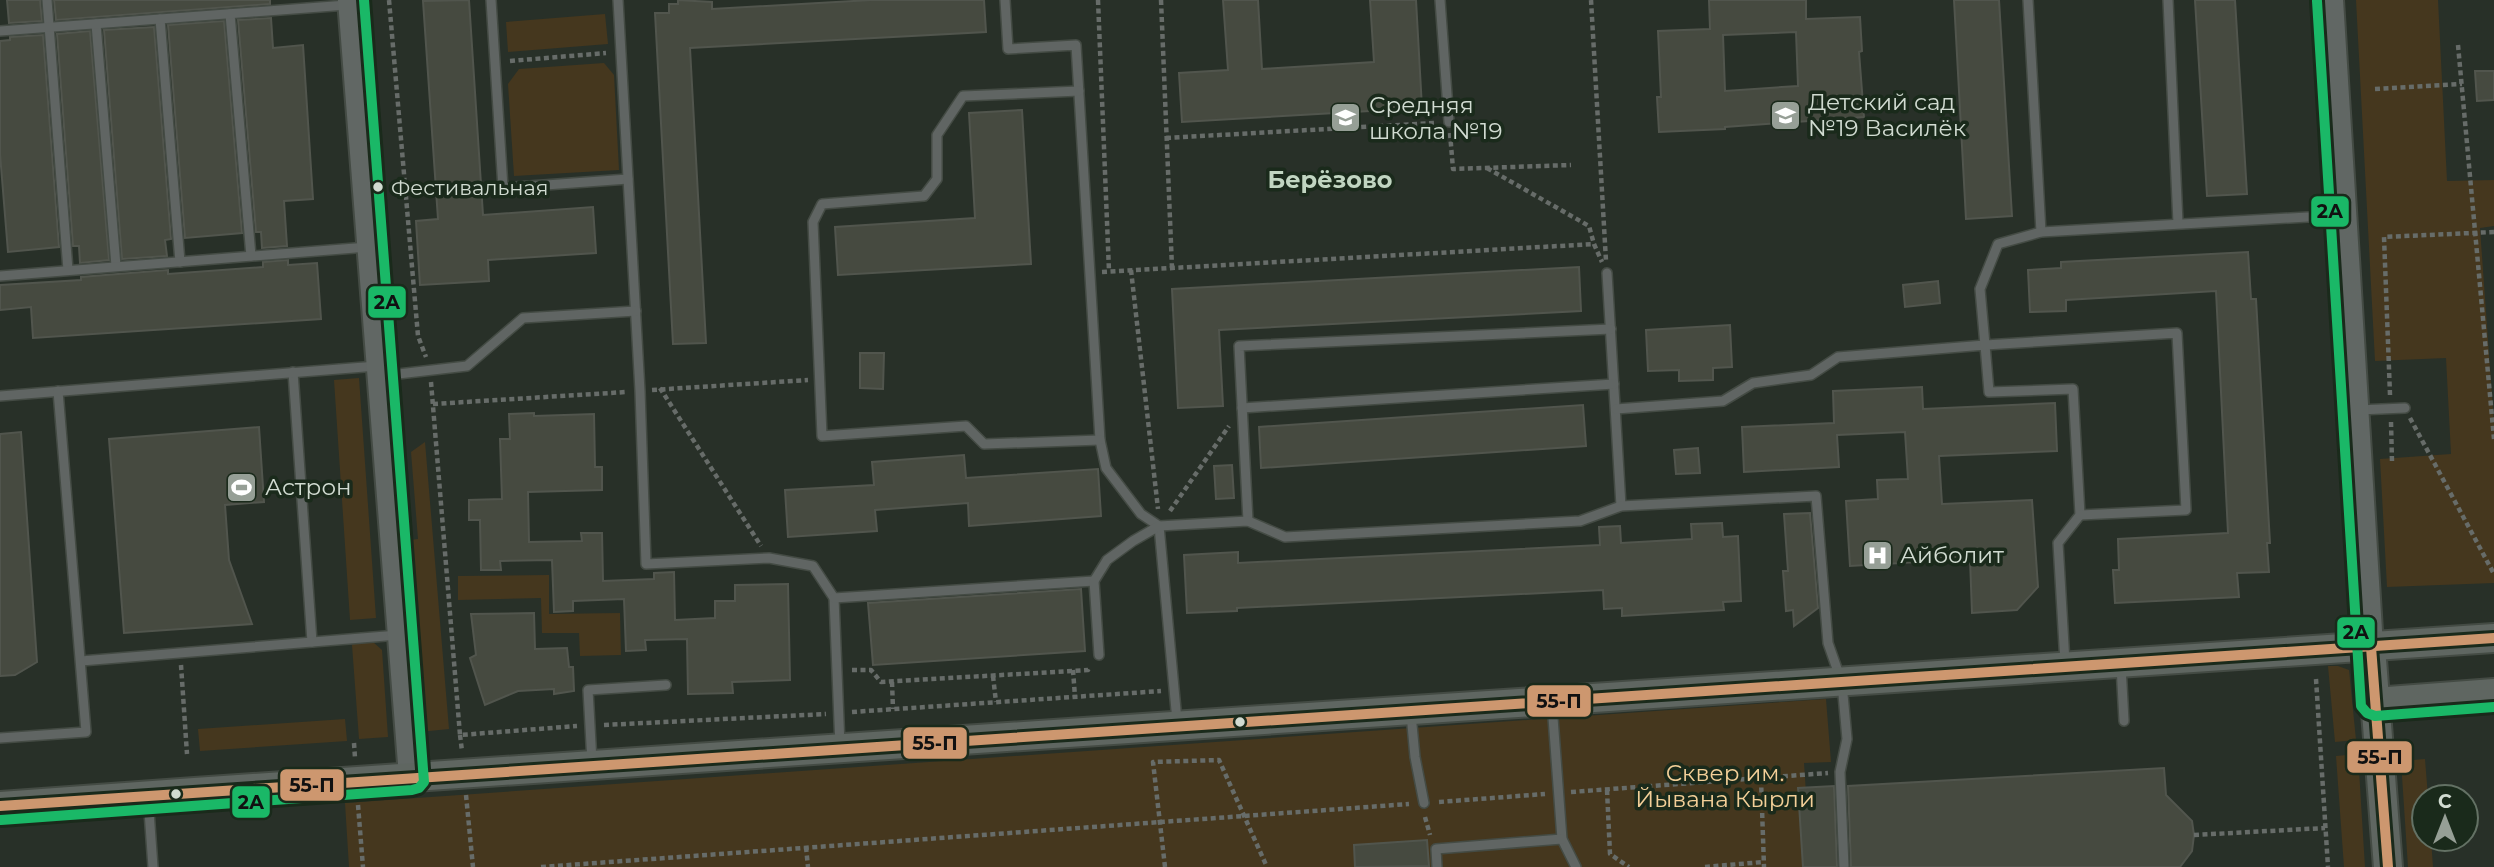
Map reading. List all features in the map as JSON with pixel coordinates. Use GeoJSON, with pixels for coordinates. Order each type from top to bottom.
{"type":"FeatureCollection","features":[{"type":"Feature","properties":{"kind":"main road"},"geometry":{"type":"LineString","coordinates":[[0,806],[464,772],[1842,684],[2494,638]]}},
{"type":"Feature","properties":{"kind":"main road"},"geometry":{"type":"LineString","coordinates":[[2371,647],[2388,867]]}},
{"type":"Feature","properties":{"kind":"main road"},"geometry":{"type":"LineString","coordinates":[[2375,702],[2494,693]]}},
{"type":"Feature","properties":{"kind":"street"},"geometry":{"type":"LineString","coordinates":[[2331,0],[2371,647]]}},
{"type":"Feature","properties":{"kind":"street"},"geometry":{"type":"LineString","coordinates":[[350,3],[411,776]]}},
{"type":"Feature","properties":{"kind":"lane"},"geometry":{"type":"LineString","coordinates":[[47,0],[68,270]]}},
{"type":"Feature","properties":{"kind":"lane"},"geometry":{"type":"LineString","coordinates":[[491,0],[503,188],[628,179]]}},
{"type":"Feature","properties":{"kind":"lane"},"geometry":{"type":"LineString","coordinates":[[618,0],[639,365],[646,564],[769,558],[813,566],[834,598],[840,748]]}},
{"type":"Feature","properties":{"kind":"lane"},"geometry":{"type":"LineString","coordinates":[[1005,0],[1008,49],[1076,46],[1100,440],[1106,468],[1141,514],[1160,526]]}},
{"type":"Feature","properties":{"kind":"lane"},"geometry":{"type":"LineString","coordinates":[[1440,0],[1449,122]]}},
{"type":"Feature","properties":{"kind":"lane"},"geometry":{"type":"LineString","coordinates":[[2028,0],[2041,232]]}},
{"type":"Feature","properties":{"kind":"lane"},"geometry":{"type":"LineString","coordinates":[[2168,0],[2178,223]]}},
{"type":"Feature","properties":{"kind":"lane"},"geometry":{"type":"LineString","coordinates":[[0,31],[350,3]]}},
{"type":"Feature","properties":{"kind":"lane"},"geometry":{"type":"LineString","coordinates":[[230,14],[251,256]]}},
{"type":"Feature","properties":{"kind":"lane"},"geometry":{"type":"LineString","coordinates":[[160,19],[180,262]]}},
{"type":"Feature","properties":{"kind":"lane"},"geometry":{"type":"LineString","coordinates":[[96,24],[116,267]]}},
{"type":"Feature","properties":{"kind":"lane"},"geometry":{"type":"LineString","coordinates":[[1079,91],[963,96],[937,135],[937,179],[924,196],[821,204],[813,222],[822,436],[965,426],[984,444],[1100,440]]}},
{"type":"Feature","properties":{"kind":"lane"},"geometry":{"type":"LineString","coordinates":[[2065,668],[2058,543],[2080,516],[2073,389],[1989,392],[1980,289],[1998,244],[2041,232],[2344,215]]}},
{"type":"Feature","properties":{"kind":"lane"},"geometry":{"type":"LineString","coordinates":[[0,276],[369,247]]}},
{"type":"Feature","properties":{"kind":"lane"},"geometry":{"type":"LineString","coordinates":[[1607,273],[1621,506]]}},
{"type":"Feature","properties":{"kind":"lane"},"geometry":{"type":"LineString","coordinates":[[0,396],[293,372],[430,370],[467,366],[523,318],[636,310]]}},
{"type":"Feature","properties":{"kind":"lane"},"geometry":{"type":"LineString","coordinates":[[1248,521],[1239,346],[1611,329]]}},
{"type":"Feature","properties":{"kind":"lane"},"geometry":{"type":"LineString","coordinates":[[1616,409],[1723,401],[1753,383],[1811,375],[1838,357],[2176,333],[2186,510],[2080,516]]}},
{"type":"Feature","properties":{"kind":"lane"},"geometry":{"type":"LineString","coordinates":[[293,372],[312,642]]}},
{"type":"Feature","properties":{"kind":"lane"},"geometry":{"type":"LineString","coordinates":[[1242,408],[1614,384]]}},
{"type":"Feature","properties":{"kind":"lane"},"geometry":{"type":"LineString","coordinates":[[0,738],[86,732],[58,391]]}},
{"type":"Feature","properties":{"kind":"lane"},"geometry":{"type":"LineString","coordinates":[[2356,410],[2405,408]]}},
{"type":"Feature","properties":{"kind":"lane"},"geometry":{"type":"LineString","coordinates":[[1099,655],[1094,581],[1107,559],[1160,526],[1248,521],[1285,537],[1580,521],[1621,506],[1816,496],[1828,643],[1842,684],[1847,739],[1840,772],[1844,867]]}},
{"type":"Feature","properties":{"kind":"lane"},"geometry":{"type":"LineString","coordinates":[[1160,526],[1177,726]]}},
{"type":"Feature","properties":{"kind":"lane"},"geometry":{"type":"LineString","coordinates":[[834,598],[1094,581]]}},
{"type":"Feature","properties":{"kind":"lane"},"geometry":{"type":"LineString","coordinates":[[81,662],[400,635]]}},
{"type":"Feature","properties":{"kind":"lane"},"geometry":{"type":"LineString","coordinates":[[2121,664],[2124,721]]}},
{"type":"Feature","properties":{"kind":"lane"},"geometry":{"type":"LineString","coordinates":[[592,764],[588,690],[666,685]]}},
{"type":"Feature","properties":{"kind":"lane"},"geometry":{"type":"LineString","coordinates":[[1552,702],[1562,839],[1577,867]]}},
{"type":"Feature","properties":{"kind":"lane"},"geometry":{"type":"LineString","coordinates":[[1411,711],[1415,757],[1424,803]]}},
{"type":"Feature","properties":{"kind":"lane"},"geometry":{"type":"LineString","coordinates":[[148,796],[153,867]]}},
{"type":"Feature","properties":{"kind":"lane"},"geometry":{"type":"LineString","coordinates":[[1437,867],[1436,849],[1562,839]]}},
{"type":"Feature","properties":{"kind":"path"},"geometry":{"type":"LineString","coordinates":[[389,0],[418,336],[430,370],[472,867]]}},
{"type":"Feature","properties":{"kind":"path"},"geometry":{"type":"LineString","coordinates":[[1098,0],[1109,271]]}},
{"type":"Feature","properties":{"kind":"path"},"geometry":{"type":"LineString","coordinates":[[1161,0],[1172,268]]}},
{"type":"Feature","properties":{"kind":"path"},"geometry":{"type":"LineString","coordinates":[[1591,0],[1607,273]]}},
{"type":"Feature","properties":{"kind":"path"},"geometry":{"type":"LineString","coordinates":[[2458,45],[2494,439]]}},
{"type":"Feature","properties":{"kind":"path"},"geometry":{"type":"LineString","coordinates":[[495,63],[621,52]]}},
{"type":"Feature","properties":{"kind":"path"},"geometry":{"type":"LineString","coordinates":[[2375,89],[2462,83]]}},
{"type":"Feature","properties":{"kind":"path"},"geometry":{"type":"LineString","coordinates":[[1166,138],[1449,122],[1453,169],[1571,165]]}},
{"type":"Feature","properties":{"kind":"path"},"geometry":{"type":"LineString","coordinates":[[1487,168],[1589,226],[1607,273]]}},
{"type":"Feature","properties":{"kind":"path"},"geometry":{"type":"LineString","coordinates":[[2392,462],[2384,237],[2494,232]]}},
{"type":"Feature","properties":{"kind":"path"},"geometry":{"type":"LineString","coordinates":[[1090,272],[1594,244]]}},
{"type":"Feature","properties":{"kind":"path"},"geometry":{"type":"LineString","coordinates":[[1131,270],[1160,526]]}},
{"type":"Feature","properties":{"kind":"path"},"geometry":{"type":"LineString","coordinates":[[639,365],[661,390],[769,558]]}},
{"type":"Feature","properties":{"kind":"path"},"geometry":{"type":"LineString","coordinates":[[1160,526],[1242,408]]}},
{"type":"Feature","properties":{"kind":"path"},"geometry":{"type":"LineString","coordinates":[[2405,408],[2494,574]]}},
{"type":"Feature","properties":{"kind":"path"},"geometry":{"type":"LineString","coordinates":[[180,653],[187,754]]}},
{"type":"Feature","properties":{"kind":"path"},"geometry":{"type":"LineString","coordinates":[[837,670],[871,670],[881,682],[892,682],[1088,670],[1099,655]]}},
{"type":"Feature","properties":{"kind":"path"},"geometry":{"type":"LineString","coordinates":[[1073,670],[1075,697]]}},
{"type":"Feature","properties":{"kind":"path"},"geometry":{"type":"LineString","coordinates":[[993,676],[996,702]]}},
{"type":"Feature","properties":{"kind":"path"},"geometry":{"type":"LineString","coordinates":[[2316,679],[2328,867]]}},
{"type":"Feature","properties":{"kind":"path"},"geometry":{"type":"LineString","coordinates":[[892,682],[893,709]]}},
{"type":"Feature","properties":{"kind":"path"},"geometry":{"type":"LineString","coordinates":[[460,735],[590,725],[839,713],[1167,690]]}},
{"type":"Feature","properties":{"kind":"path"},"geometry":{"type":"LineString","coordinates":[[1165,867],[1153,762],[1219,760],[1267,867]]}},
{"type":"Feature","properties":{"kind":"path"},"geometry":{"type":"LineString","coordinates":[[1629,867],[1610,855],[1606,790],[1840,772]]}},
{"type":"Feature","properties":{"kind":"path"},"geometry":{"type":"LineString","coordinates":[[1705,867],[1762,865],[1761,779]]}},
{"type":"Feature","properties":{"kind":"path"},"geometry":{"type":"LineString","coordinates":[[1424,803],[1426,826],[1436,849]]}},
{"type":"Feature","properties":{"kind":"path"},"geometry":{"type":"LineString","coordinates":[[541,867],[1243,815]]}},
{"type":"Feature","properties":{"kind":"path"},"geometry":{"type":"LineString","coordinates":[[2194,835],[2325,828]]}},
{"type":"Feature","properties":{"kind":"path"},"geometry":{"type":"LineString","coordinates":[[806,847],[808,867]]}},
{"type":"Feature","properties":{"kind":"green space"},"geometry":{"type":"Polygon","coordinates":[[[2356,0],[2438,0],[2447,181],[2494,180],[2494,226],[2480,228],[2494,424],[2494,583],[2387,587],[2380,459],[2451,454],[2446,358],[2375,361],[2356,0]]]}},
{"type":"Feature","properties":{"kind":"green space"},"geometry":{"type":"Polygon","coordinates":[[[605,14],[608,44],[508,52],[506,22],[605,14]]]}},
{"type":"Feature","properties":{"kind":"green space"},"geometry":{"type":"Polygon","coordinates":[[[604,63],[614,75],[619,170],[514,176],[508,84],[519,69],[604,63]]]}},
{"type":"Feature","properties":{"kind":"green space"},"geometry":{"type":"Polygon","coordinates":[[[359,378],[376,618],[350,620],[334,380],[359,378]]]}},
{"type":"Feature","properties":{"kind":"green space"},"geometry":{"type":"Polygon","coordinates":[[[425,442],[449,729],[419,732],[403,541],[418,539],[411,452],[425,442]]]}},
{"type":"Feature","properties":{"kind":"green space"},"geometry":{"type":"Polygon","coordinates":[[[549,575],[549,614],[620,613],[621,655],[580,656],[579,633],[542,633],[541,598],[458,600],[458,576],[549,575]]]}},
{"type":"Feature","properties":{"kind":"green space"},"geometry":{"type":"Polygon","coordinates":[[[358,640],[373,642],[382,650],[388,737],[359,739],[352,645],[358,640]]]}},
{"type":"Feature","properties":{"kind":"green space"},"geometry":{"type":"Polygon","coordinates":[[[2328,666],[2349,670],[2356,740],[2335,742],[2328,666]]]}},
{"type":"Feature","properties":{"kind":"green space","name":"Сквер им. Йывана Кырли"},"geometry":{"type":"Polygon","coordinates":[[[1826,699],[1831,762],[1804,763],[1811,867],[349,867],[345,803],[1826,699]]]}},
{"type":"Feature","properties":{"kind":"green space"},"geometry":{"type":"Polygon","coordinates":[[[345,719],[347,741],[200,751],[198,729],[345,719]]]}},
{"type":"Feature","properties":{"kind":"green space"},"geometry":{"type":"Polygon","coordinates":[[[2358,754],[2365,867],[2344,867],[2336,756],[2358,754]]]}},
{"type":"Feature","properties":{"kind":"green space"},"geometry":{"type":"Polygon","coordinates":[[[2425,759],[2427,783],[2410,783],[2410,853],[2432,853],[2433,867],[2408,867],[2401,761],[2425,759]]]}},
{"type":"Feature","properties":{"kind":"building"},"geometry":{"type":"Polygon","coordinates":[[[7,0],[40,0],[42,21],[9,23],[7,0]]]}},
{"type":"Feature","properties":{"kind":"building"},"geometry":{"type":"Polygon","coordinates":[[[54,0],[270,0],[270,4],[56,20],[54,0]]]}},
{"type":"Feature","properties":{"kind":"building"},"geometry":{"type":"Polygon","coordinates":[[[469,0],[483,215],[593,207],[596,253],[488,260],[489,281],[420,285],[416,221],[438,219],[423,1],[469,0]]]}},
{"type":"Feature","properties":{"kind":"building"},"geometry":{"type":"Polygon","coordinates":[[[678,0],[712,2],[712,9],[871,0],[984,0],[986,32],[690,48],[706,343],[673,344],[655,13],[669,13],[669,4],[678,4],[678,0]]]}},
{"type":"Feature","properties":{"kind":"building"},"geometry":{"type":"Polygon","coordinates":[[[1223,0],[1258,0],[1262,69],[1374,62],[1370,0],[1416,0],[1422,108],[1182,122],[1179,73],[1228,70],[1223,0]]]}},
{"type":"Feature","properties":{"kind":"building"},"geometry":{"type":"Polygon","coordinates":[[[1709,0],[1806,0],[1806,19],[1860,17],[1862,51],[1859,52],[1864,117],[1659,132],[1657,97],[1661,97],[1658,31],[1710,29],[1709,0]],[[1796,32],[1723,35],[1725,91],[1798,86],[1796,32]]]}},
{"type":"Feature","properties":{"kind":"building"},"geometry":{"type":"Polygon","coordinates":[[[1954,0],[1999,0],[2012,216],[1966,219],[1954,0]]]}},
{"type":"Feature","properties":{"kind":"building"},"geometry":{"type":"Polygon","coordinates":[[[2195,0],[2235,0],[2247,194],[2207,196],[2195,0]]]}},
{"type":"Feature","properties":{"kind":"building"},"geometry":{"type":"Polygon","coordinates":[[[271,18],[273,48],[303,45],[313,199],[284,201],[287,246],[262,248],[261,232],[256,232],[238,20],[271,18]]]}},
{"type":"Feature","properties":{"kind":"building"},"geometry":{"type":"Polygon","coordinates":[[[224,21],[242,233],[185,238],[168,25],[224,21]]]}},
{"type":"Feature","properties":{"kind":"building"},"geometry":{"type":"Polygon","coordinates":[[[154,27],[171,239],[165,240],[167,256],[122,259],[104,30],[154,27]]]}},
{"type":"Feature","properties":{"kind":"building"},"geometry":{"type":"Polygon","coordinates":[[[90,31],[109,260],[80,263],[79,246],[73,246],[57,34],[90,31]]]}},
{"type":"Feature","properties":{"kind":"building"},"geometry":{"type":"Polygon","coordinates":[[[43,35],[59,247],[8,252],[0,154],[0,41],[10,40],[10,37],[43,35]]]}},
{"type":"Feature","properties":{"kind":"building"},"geometry":{"type":"Polygon","coordinates":[[[2475,71],[2494,71],[2494,100],[2477,101],[2475,71]]]}},
{"type":"Feature","properties":{"kind":"building"},"geometry":{"type":"Polygon","coordinates":[[[1022,110],[1031,264],[838,275],[835,227],[975,218],[969,113],[1022,110]]]}},
{"type":"Feature","properties":{"kind":"building"},"geometry":{"type":"Polygon","coordinates":[[[2248,252],[2251,299],[2256,299],[2270,543],[2267,543],[2269,572],[2237,573],[2239,597],[2115,603],[2113,570],[2119,570],[2118,539],[2228,533],[2216,291],[2066,300],[2066,311],[2030,312],[2028,270],[2061,268],[2061,262],[2248,252]]]}},
{"type":"Feature","properties":{"kind":"building"},"geometry":{"type":"Polygon","coordinates":[[[288,260],[288,265],[317,263],[321,319],[33,338],[31,307],[0,310],[0,285],[81,280],[81,277],[168,270],[168,274],[263,267],[263,262],[288,260]]]}},
{"type":"Feature","properties":{"kind":"building"},"geometry":{"type":"Polygon","coordinates":[[[1579,267],[1581,311],[1219,330],[1223,406],[1178,408],[1172,289],[1579,267]]]}},
{"type":"Feature","properties":{"kind":"building"},"geometry":{"type":"Polygon","coordinates":[[[1938,281],[1940,303],[1905,307],[1903,285],[1938,281]]]}},
{"type":"Feature","properties":{"kind":"building"},"geometry":{"type":"Polygon","coordinates":[[[1730,325],[1732,367],[1713,368],[1713,380],[1679,381],[1679,370],[1648,371],[1646,330],[1730,325]]]}},
{"type":"Feature","properties":{"kind":"building"},"geometry":{"type":"Polygon","coordinates":[[[860,353],[884,353],[883,389],[860,388],[860,353]]]}},
{"type":"Feature","properties":{"kind":"building"},"geometry":{"type":"Polygon","coordinates":[[[1922,387],[1923,409],[2055,403],[2057,451],[1939,456],[1942,504],[2032,500],[2038,587],[2017,610],[1972,613],[1970,559],[1850,566],[1846,501],[1878,499],[1877,480],[1908,479],[1905,432],[1837,435],[1839,467],[1744,472],[1742,427],[1834,423],[1833,391],[1922,387]]]}},
{"type":"Feature","properties":{"kind":"building"},"geometry":{"type":"Polygon","coordinates":[[[1583,405],[1586,446],[1261,468],[1259,427],[1583,405]]]}},
{"type":"Feature","properties":{"kind":"building"},"geometry":{"type":"Polygon","coordinates":[[[534,413],[534,416],[594,414],[595,467],[602,467],[602,490],[528,492],[529,542],[582,541],[581,533],[602,533],[603,581],[654,579],[654,573],[674,572],[675,620],[715,618],[715,601],[735,601],[735,585],[788,584],[790,680],[732,682],[733,693],[688,694],[687,639],[645,640],[646,650],[626,651],[624,599],[573,601],[573,611],[554,612],[552,560],[500,561],[501,570],[481,570],[480,520],[469,520],[469,500],[502,499],[500,439],[510,439],[509,414],[534,413]]]}},
{"type":"Feature","properties":{"kind":"building"},"geometry":{"type":"Polygon","coordinates":[[[259,427],[264,502],[225,505],[229,560],[252,624],[124,633],[109,439],[259,427]]]}},
{"type":"Feature","properties":{"kind":"building"},"geometry":{"type":"Polygon","coordinates":[[[21,432],[37,662],[15,675],[0,676],[0,434],[21,432]]]}},
{"type":"Feature","properties":{"kind":"building"},"geometry":{"type":"Polygon","coordinates":[[[1698,448],[1700,473],[1676,474],[1674,450],[1698,448]]]}},
{"type":"Feature","properties":{"kind":"building"},"geometry":{"type":"Polygon","coordinates":[[[964,455],[966,478],[1098,469],[1101,516],[969,526],[968,503],[875,510],[877,531],[788,537],[785,490],[874,485],[872,462],[964,455]]]}},
{"type":"Feature","properties":{"kind":"building"},"geometry":{"type":"Polygon","coordinates":[[[1232,465],[1234,498],[1216,499],[1214,466],[1232,465]]]}},
{"type":"Feature","properties":{"kind":"building"},"geometry":{"type":"Polygon","coordinates":[[[1810,513],[1818,608],[1794,626],[1793,610],[1786,611],[1783,571],[1788,571],[1784,514],[1810,513]]]}},
{"type":"Feature","properties":{"kind":"building"},"geometry":{"type":"Polygon","coordinates":[[[1722,523],[1723,537],[1738,536],[1741,601],[1723,602],[1724,610],[1622,616],[1622,608],[1604,609],[1603,590],[1237,608],[1237,611],[1187,613],[1184,555],[1238,552],[1238,563],[1600,545],[1599,527],[1620,526],[1621,543],[1692,539],[1691,524],[1722,523]]]}},
{"type":"Feature","properties":{"kind":"building"},"geometry":{"type":"Polygon","coordinates":[[[1081,589],[1085,651],[873,665],[868,603],[1081,589]]]}},
{"type":"Feature","properties":{"kind":"building"},"geometry":{"type":"Polygon","coordinates":[[[534,613],[535,649],[567,648],[569,667],[573,667],[574,691],[554,694],[554,689],[518,691],[485,705],[470,658],[476,655],[471,614],[534,613]]]}},
{"type":"Feature","properties":{"kind":"building"},"geometry":{"type":"Polygon","coordinates":[[[2164,768],[2166,795],[2192,821],[2192,851],[2180,867],[1851,867],[1848,786],[2164,768]]]}},
{"type":"Feature","properties":{"kind":"building"},"geometry":{"type":"Polygon","coordinates":[[[1834,786],[1837,867],[1803,867],[1798,788],[1834,786]]]}},
{"type":"Feature","properties":{"kind":"building"},"geometry":{"type":"Polygon","coordinates":[[[1427,840],[1429,866],[1355,867],[1354,845],[1427,840]]]}},
{"type":"Feature","properties":{"kind":"transit line","name":"2А"},"geometry":{"type":"LineString","coordinates":[[1,820],[412,790],[419,788],[424,782],[364,0]]}},
{"type":"Feature","properties":{"kind":"transit line","name":"2А"},"geometry":{"type":"LineString","coordinates":[[2317,1],[2361,706],[2367,713],[2375,716],[2494,707]]}},
{"type":"Feature","properties":{"kind":"transit line","name":"55-П"},"geometry":{"type":"LineString","coordinates":[[0,806],[2494,638]]}},
{"type":"Feature","properties":{"kind":"transit line","name":"55-П"},"geometry":{"type":"LineString","coordinates":[[2371,647],[2388,867]]}},
{"type":"Feature","properties":{"kind":"place","name":"Детский сад №19 Василёк"},"geometry":{"type":"Point","coordinates":[1785,115]}},
{"type":"Feature","properties":{"kind":"place","name":"Средняя школа №19"},"geometry":{"type":"Point","coordinates":[1346,118]}},
{"type":"Feature","properties":{"kind":"place","name":"Фестивальная"},"geometry":{"type":"Point","coordinates":[378,187]}},
{"type":"Feature","properties":{"kind":"place","name":"Астрон"},"geometry":{"type":"Point","coordinates":[242,487]}},
{"type":"Feature","properties":{"kind":"place","name":"Айболит"},"geometry":{"type":"Point","coordinates":[1877,555]}},
{"type":"Feature","properties":{"kind":"district","name":"Берёзово"},"geometry":{"type":"Point","coordinates":[1330,180]}}]}
